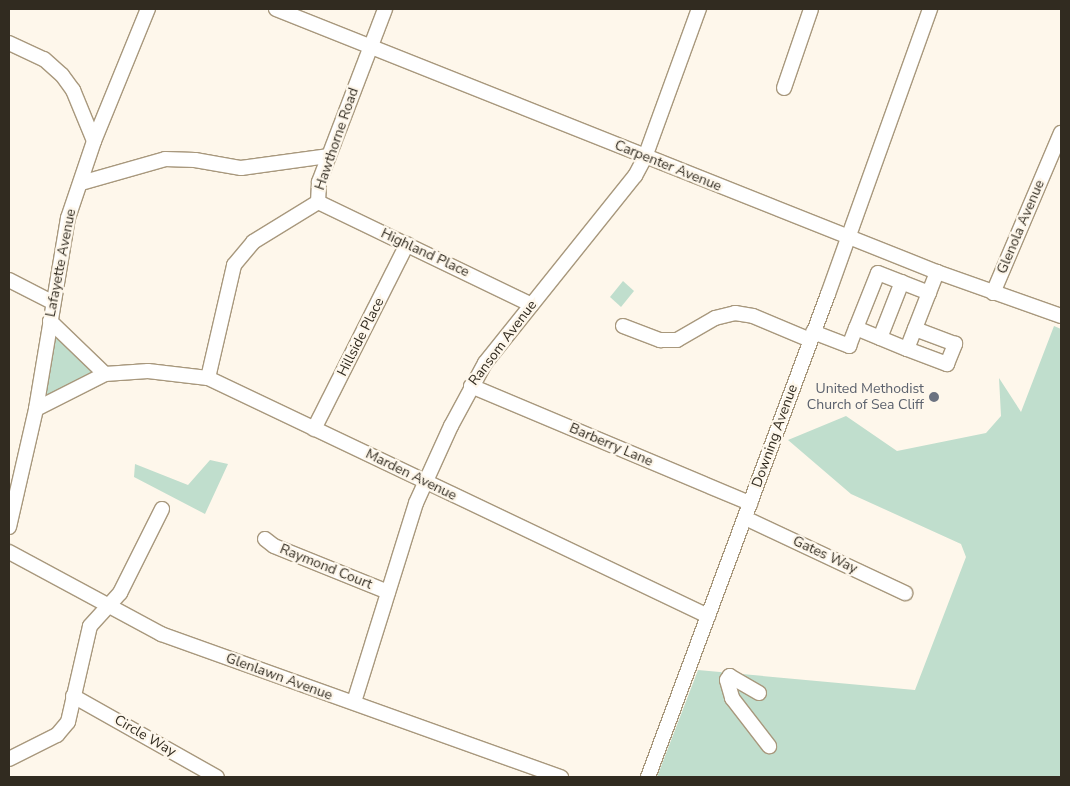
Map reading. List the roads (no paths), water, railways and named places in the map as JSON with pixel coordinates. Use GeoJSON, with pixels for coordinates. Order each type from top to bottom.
{"type":"FeatureCollection","features":[{"type":"Feature","properties":{"kind":"street","name":"Lafayette Avenue"},"geometry":{"type":"LineString","coordinates":[[9,527],[36,408],[52,302],[68,218],[94,141],[148,9]]}},
{"type":"Feature","properties":{"kind":"street","name":"Carpenter Avenue"},"geometry":{"type":"LineString","coordinates":[[276,9],[847,237],[993,293],[1061,316]]}},
{"type":"Feature","properties":{"kind":"street","name":"Hawthorne Road"},"geometry":{"type":"LineString","coordinates":[[208,378],[220,334],[229,280],[238,257],[253,242],[318,202],[320,182],[329,156],[385,9]]}},
{"type":"Feature","properties":{"kind":"street","name":"Ransom Avenue"},"geometry":{"type":"LineString","coordinates":[[354,702],[416,503],[471,386],[532,305],[635,176],[645,157],[699,9]]}},
{"type":"Feature","properties":{"kind":"street"},"geometry":{"type":"LineString","coordinates":[[784,88],[811,9]]}},
{"type":"Feature","properties":{"kind":"street","name":"Downing Avenue"},"geometry":{"type":"LineString","coordinates":[[648,777],[812,336],[930,9]]}},
{"type":"Feature","properties":{"kind":"street"},"geometry":{"type":"LineString","coordinates":[[9,43],[44,59],[62,75],[73,90],[94,141]]}},
{"type":"Feature","properties":{"kind":"street","name":"Glenola Avenue"},"geometry":{"type":"LineString","coordinates":[[993,293],[1061,134]]}},
{"type":"Feature","properties":{"kind":"street"},"geometry":{"type":"LineString","coordinates":[[81,183],[165,160],[194,160],[241,168],[329,156]]}},
{"type":"Feature","properties":{"kind":"street","name":"Highland Place"},"geometry":{"type":"LineString","coordinates":[[318,202],[532,305]]}},
{"type":"Feature","properties":{"kind":"street","name":"Hillside Place"},"geometry":{"type":"LineString","coordinates":[[314,429],[406,244]]}},
{"type":"Feature","properties":{"kind":"street"},"geometry":{"type":"LineString","coordinates":[[907,349],[937,272]]}},
{"type":"Feature","properties":{"kind":"street"},"geometry":{"type":"LineString","coordinates":[[624,326],[660,340],[677,340],[715,318],[735,313],[753,316],[849,346],[878,273],[929,293]]}},
{"type":"Feature","properties":{"kind":"street"},"geometry":{"type":"LineString","coordinates":[[9,280],[52,302]]}},
{"type":"Feature","properties":{"kind":"street"},"geometry":{"type":"LineString","coordinates":[[880,338],[902,282]]}},
{"type":"Feature","properties":{"kind":"street"},"geometry":{"type":"LineString","coordinates":[[50,321],[106,374]]}},
{"type":"Feature","properties":{"kind":"street"},"geometry":{"type":"LineString","coordinates":[[856,328],[947,364],[955,344],[915,329]]}},
{"type":"Feature","properties":{"kind":"street","name":"Marden Avenue"},"geometry":{"type":"LineString","coordinates":[[36,408],[106,374],[148,371],[208,378],[708,616]]}},
{"type":"Feature","properties":{"kind":"street","name":"Barberry Lane"},"geometry":{"type":"LineString","coordinates":[[471,386],[750,503]]}},
{"type":"Feature","properties":{"kind":"street"},"geometry":{"type":"LineString","coordinates":[[9,759],[61,732],[68,722],[90,626],[106,606],[120,593],[162,509]]}},
{"type":"Feature","properties":{"kind":"street","name":"Gates Way"},"geometry":{"type":"LineString","coordinates":[[745,518],[904,593]]}},
{"type":"Feature","properties":{"kind":"street","name":"Raymond Court"},"geometry":{"type":"LineString","coordinates":[[265,539],[274,546],[388,592]]}},
{"type":"Feature","properties":{"kind":"street","name":"Glenlawn Avenue"},"geometry":{"type":"LineString","coordinates":[[9,552],[161,634],[560,777]]}},
{"type":"Feature","properties":{"kind":"street"},"geometry":{"type":"LineString","coordinates":[[759,693],[730,676],[726,680],[732,698],[769,746]]}},
{"type":"Feature","properties":{"kind":"street","name":"Circle Way"},"geometry":{"type":"LineString","coordinates":[[73,696],[217,777]]}},
{"type":"Feature","properties":{"kind":"place","name":"United Methodist Church of Sea Cliff"},"geometry":{"type":"Point","coordinates":[934,397]}}]}
